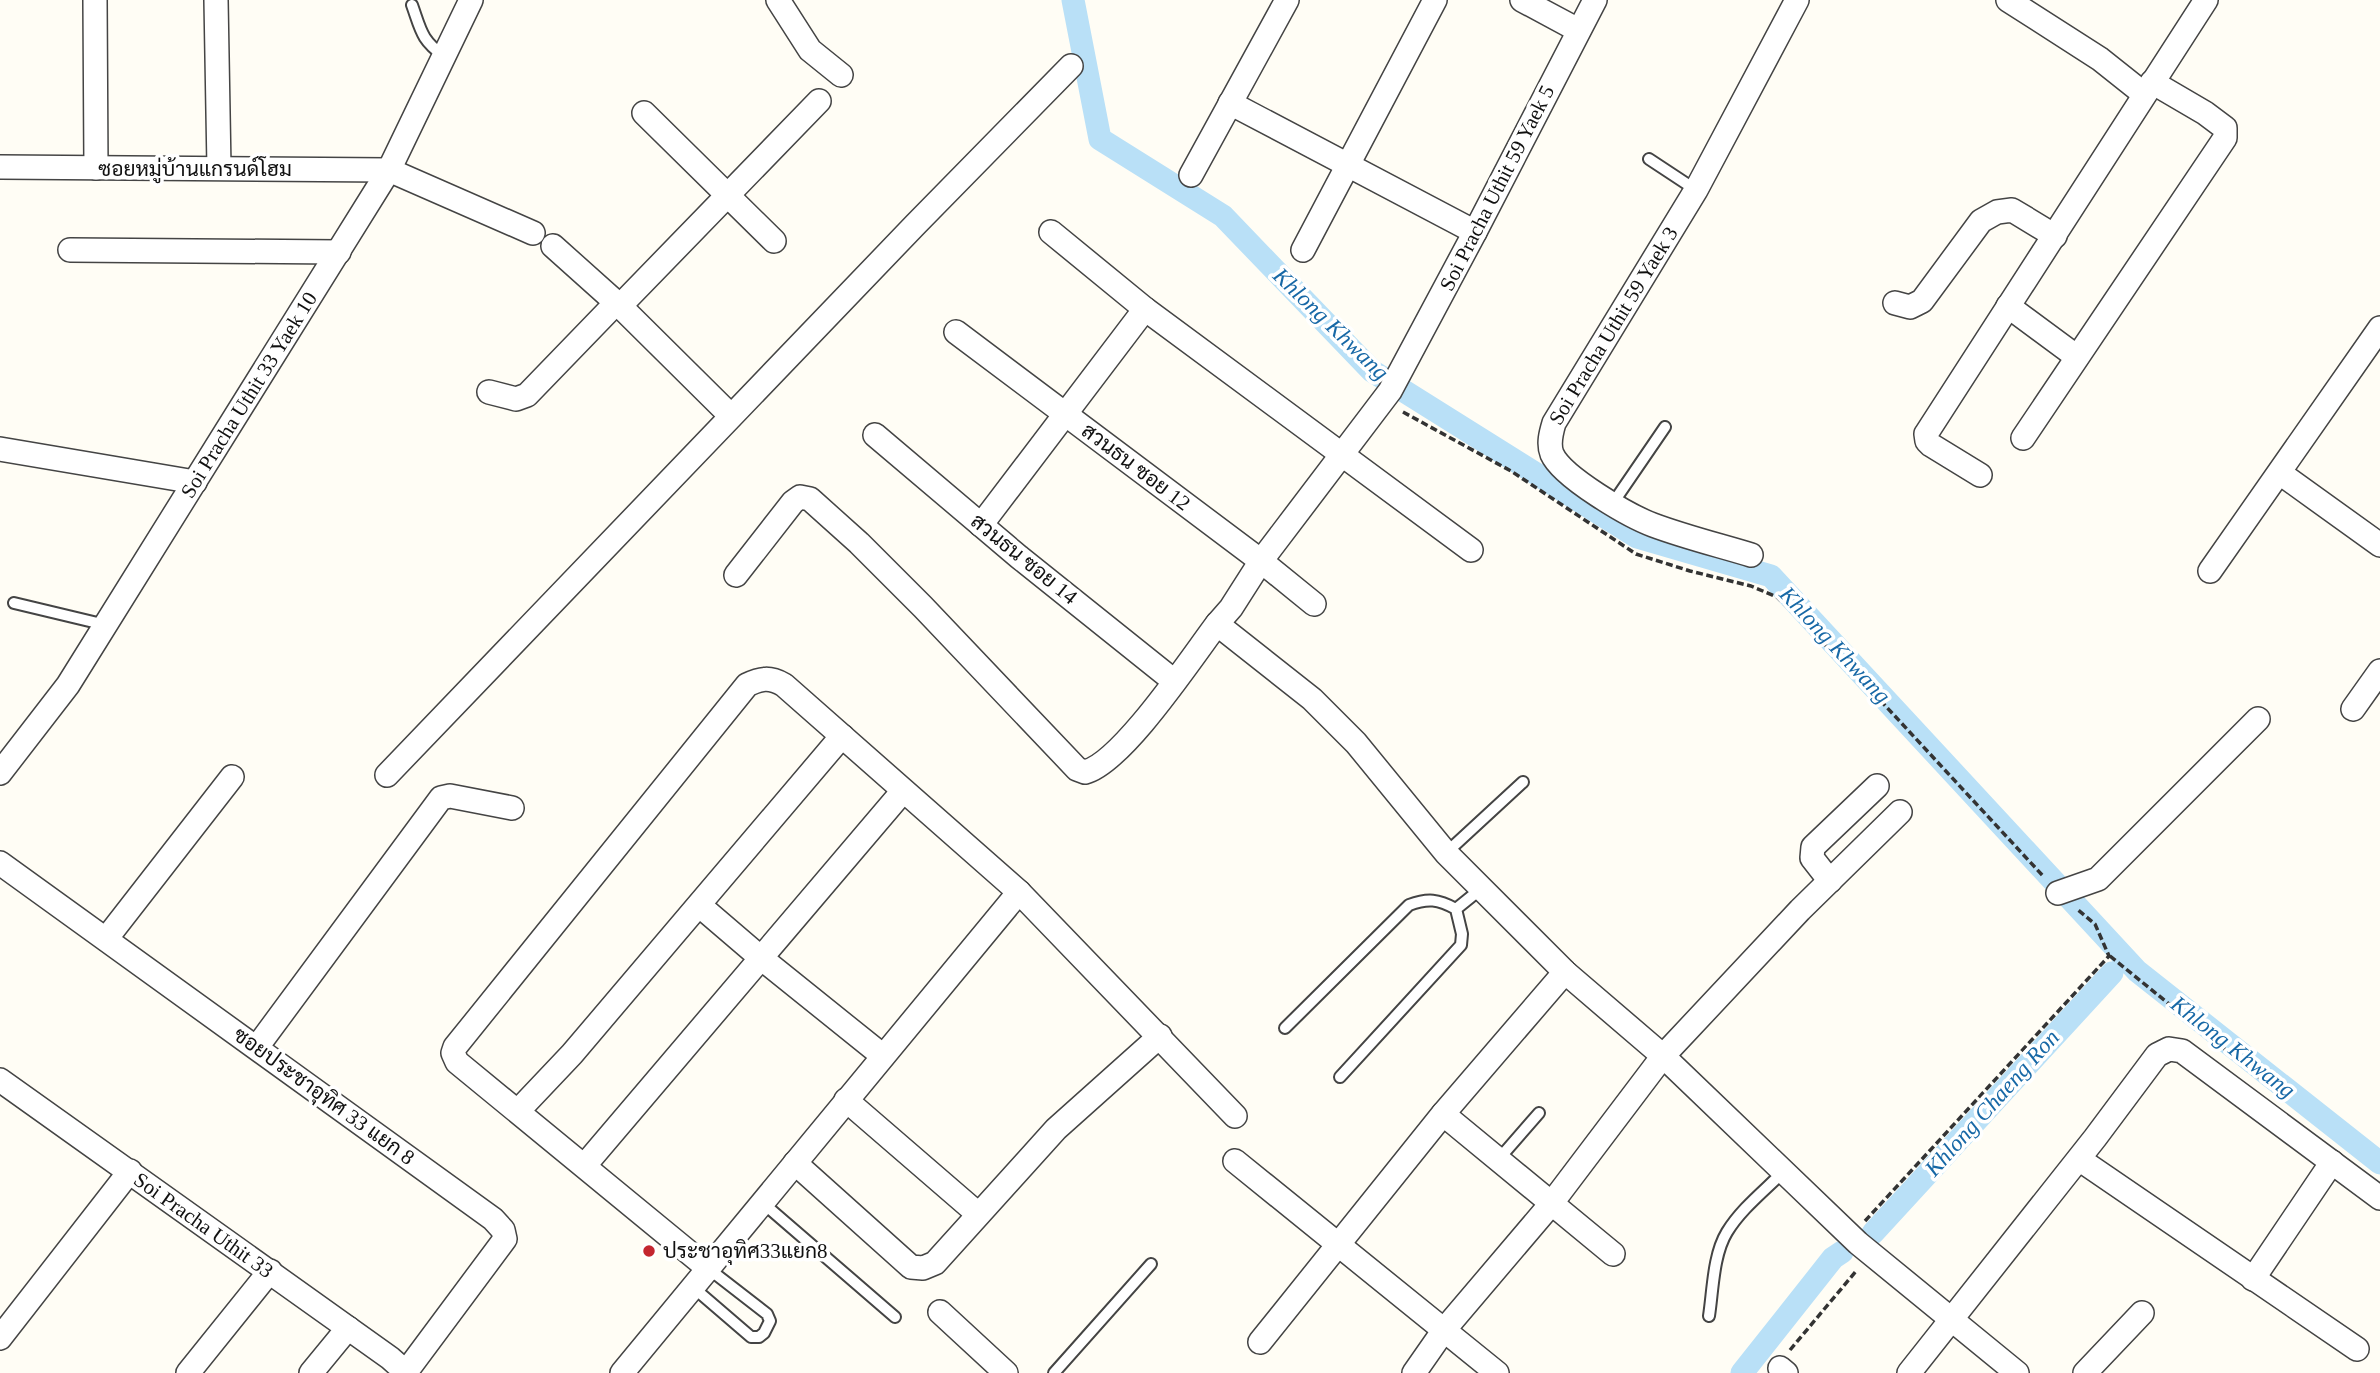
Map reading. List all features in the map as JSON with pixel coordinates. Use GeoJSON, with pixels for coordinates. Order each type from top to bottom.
{"type":"FeatureCollection","features":[{"type":"Feature","properties":{"kind":"street"},"geometry":{"type":"LineString","coordinates":[[95,0],[96,168]]}},
{"type":"Feature","properties":{"kind":"street"},"geometry":{"type":"LineString","coordinates":[[216,0],[219,168]]}},
{"type":"Feature","properties":{"kind":"street","name":"Soi Pracha Uthit 33 Yaek 10"},"geometry":{"type":"LineString","coordinates":[[0,773],[68,685],[389,170],[471,0]]}},
{"type":"Feature","properties":{"kind":"street"},"geometry":{"type":"LineString","coordinates":[[778,0],[810,50],[841,75]]}},
{"type":"Feature","properties":{"kind":"street"},"geometry":{"type":"LineString","coordinates":[[1191,175],[1287,0]]}},
{"type":"Feature","properties":{"kind":"street"},"geometry":{"type":"LineString","coordinates":[[1303,250],[1435,0]]}},
{"type":"Feature","properties":{"kind":"street"},"geometry":{"type":"LineString","coordinates":[[1522,0],[1578,30]]}},
{"type":"Feature","properties":{"kind":"street","name":"Soi Pracha Uthit 59 Yaek 5"},"geometry":{"type":"LineString","coordinates":[[736,575],[793,502],[800,497],[810,499],[914,598],[1079,771],[1088,771],[1101,765],[1147,718],[1231,608],[1261,561],[1390,389],[1595,0]]}},
{"type":"Feature","properties":{"kind":"street","name":"Soi Pracha Uthit 59 Yaek 3"},"geometry":{"type":"LineString","coordinates":[[1751,555],[1651,524],[1613,503],[1572,477],[1553,457],[1550,434],[1554,423],[1696,190],[1797,0]]}},
{"type":"Feature","properties":{"kind":"street"},"geometry":{"type":"LineString","coordinates":[[2008,0],[2099,60],[2148,88],[2205,113],[2225,128],[2225,138],[2023,438]]}},
{"type":"Feature","properties":{"kind":"street"},"geometry":{"type":"LineString","coordinates":[[1980,475],[1927,441],[1926,434],[2055,236],[2107,149],[2206,0]]}},
{"type":"Feature","properties":{"kind":"street"},"geometry":{"type":"LineString","coordinates":[[387,775],[1071,66]]}},
{"type":"Feature","properties":{"kind":"street"},"geometry":{"type":"LineString","coordinates":[[489,392],[516,399],[527,395],[819,101]]}},
{"type":"Feature","properties":{"kind":"street"},"geometry":{"type":"LineString","coordinates":[[1230,103],[1475,232]]}},
{"type":"Feature","properties":{"kind":"street"},"geometry":{"type":"LineString","coordinates":[[644,113],[774,241]]}},
{"type":"Feature","properties":{"kind":"street","name":"ซอยหมู่บ้านแกรนด์โฮม"},"geometry":{"type":"LineString","coordinates":[[0,167],[389,170]]}},
{"type":"Feature","properties":{"kind":"street"},"geometry":{"type":"LineString","coordinates":[[389,170],[533,233]]}},
{"type":"Feature","properties":{"kind":"street"},"geometry":{"type":"LineString","coordinates":[[1895,303],[1910,307],[1922,301],[1981,221],[1997,212],[2012,210],[2055,236]]}},
{"type":"Feature","properties":{"kind":"street"},"geometry":{"type":"LineString","coordinates":[[1051,232],[1145,309],[1471,550]]}},
{"type":"Feature","properties":{"kind":"street"},"geometry":{"type":"LineString","coordinates":[[553,246],[618,304],[731,416]]}},
{"type":"Feature","properties":{"kind":"street"},"geometry":{"type":"LineString","coordinates":[[70,250],[339,252]]}},
{"type":"Feature","properties":{"kind":"street"},"geometry":{"type":"LineString","coordinates":[[2008,306],[2077,357]]}},
{"type":"Feature","properties":{"kind":"street"},"geometry":{"type":"LineString","coordinates":[[981,525],[1145,309]]}},
{"type":"Feature","properties":{"kind":"street"},"geometry":{"type":"LineString","coordinates":[[2210,570],[2380,328]]}},
{"type":"Feature","properties":{"kind":"street","name":"สวนธน ซอย 12"},"geometry":{"type":"LineString","coordinates":[[956,332],[1261,561],[1314,604]]}},
{"type":"Feature","properties":{"kind":"street","name":"สวนธน ซอย 14"},"geometry":{"type":"LineString","coordinates":[[875,435],[981,525],[1174,681]]}},
{"type":"Feature","properties":{"kind":"street"},"geometry":{"type":"LineString","coordinates":[[0,449],[195,482]]}},
{"type":"Feature","properties":{"kind":"street"},"geometry":{"type":"LineString","coordinates":[[2280,473],[2380,545]]}},
{"type":"Feature","properties":{"kind":"street"},"geometry":{"type":"LineString","coordinates":[[1217,624],[1311,699],[1356,743],[1446,853],[1565,972],[1664,1056],[1871,1254],[2017,1373]]}},
{"type":"Feature","properties":{"kind":"street"},"geometry":{"type":"LineString","coordinates":[[2353,709],[2380,671]]}},
{"type":"Feature","properties":{"kind":"street"},"geometry":{"type":"LineString","coordinates":[[709,1269],[457,1062],[453,1053],[455,1047],[747,685],[759,679],[773,679],[784,685],[1019,892],[1236,1116]]}},
{"type":"Feature","properties":{"kind":"street"},"geometry":{"type":"LineString","coordinates":[[2063,891],[2098,879],[2258,719]]}},
{"type":"Feature","properties":{"kind":"street"},"geometry":{"type":"LineString","coordinates":[[518,1111],[572,1055],[842,736]]}},
{"type":"Feature","properties":{"kind":"street"},"geometry":{"type":"LineString","coordinates":[[106,939],[232,777]]}},
{"type":"Feature","properties":{"kind":"street"},"geometry":{"type":"LineString","coordinates":[[1830,881],[1812,858],[1814,847],[1877,786]]}},
{"type":"Feature","properties":{"kind":"street"},"geometry":{"type":"LineString","coordinates":[[585,1165],[903,791]]}},
{"type":"Feature","properties":{"kind":"street"},"geometry":{"type":"LineString","coordinates":[[257,1047],[441,798],[450,796],[512,808]]}},
{"type":"Feature","properties":{"kind":"street"},"geometry":{"type":"LineString","coordinates":[[1414,1373],[1444,1330],[1551,1204],[1664,1056],[1830,881],[1900,812]]}},
{"type":"Feature","properties":{"kind":"street","name":"ซอยประชาอุทิศ 33 แยก 8"},"geometry":{"type":"LineString","coordinates":[[0,863],[493,1219],[503,1230],[505,1240],[407,1373]]}},
{"type":"Feature","properties":{"kind":"street"},"geometry":{"type":"LineString","coordinates":[[622,1373],[1019,892]]}},
{"type":"Feature","properties":{"kind":"street"},"geometry":{"type":"LineString","coordinates":[[699,905],[883,1056]]}},
{"type":"Feature","properties":{"kind":"street"},"geometry":{"type":"LineString","coordinates":[[1260,1342],[1443,1114],[1565,972]]}},
{"type":"Feature","properties":{"kind":"street"},"geometry":{"type":"LineString","coordinates":[[795,1163],[911,1267],[923,1268],[934,1263],[1056,1129],[1160,1036]]}},
{"type":"Feature","properties":{"kind":"street"},"geometry":{"type":"LineString","coordinates":[[1909,1373],[2079,1159],[2157,1055],[2169,1049],[2182,1051],[2380,1198]]}},
{"type":"Feature","properties":{"kind":"street","name":"Soi Pracha Uthit 33"},"geometry":{"type":"LineString","coordinates":[[0,1080],[270,1271],[407,1373]]}},
{"type":"Feature","properties":{"kind":"street"},"geometry":{"type":"LineString","coordinates":[[846,1100],[978,1214]]}},
{"type":"Feature","properties":{"kind":"street"},"geometry":{"type":"LineString","coordinates":[[1443,1114],[1613,1254]]}},
{"type":"Feature","properties":{"kind":"street"},"geometry":{"type":"LineString","coordinates":[[2079,1159],[2357,1349]]}},
{"type":"Feature","properties":{"kind":"street"},"geometry":{"type":"LineString","coordinates":[[1235,1161],[1497,1373]]}},
{"type":"Feature","properties":{"kind":"street"},"geometry":{"type":"LineString","coordinates":[[2253,1279],[2332,1163]]}},
{"type":"Feature","properties":{"kind":"street"},"geometry":{"type":"LineString","coordinates":[[0,1338],[130,1171]]}},
{"type":"Feature","properties":{"kind":"street"},"geometry":{"type":"LineString","coordinates":[[188,1373],[270,1271]]}},
{"type":"Feature","properties":{"kind":"street"},"geometry":{"type":"LineString","coordinates":[[940,1312],[1006,1373]]}},
{"type":"Feature","properties":{"kind":"street"},"geometry":{"type":"LineString","coordinates":[[2085,1373],[2142,1313]]}},
{"type":"Feature","properties":{"kind":"street"},"geometry":{"type":"LineString","coordinates":[[311,1373],[348,1328]]}},
{"type":"Feature","properties":{"kind":"lane"},"geometry":{"type":"LineString","coordinates":[[412,5],[429,46],[444,56]]}},
{"type":"Feature","properties":{"kind":"lane"},"geometry":{"type":"LineString","coordinates":[[1649,159],[1696,190]]}},
{"type":"Feature","properties":{"kind":"lane"},"geometry":{"type":"LineString","coordinates":[[1613,503],[1665,427]]}},
{"type":"Feature","properties":{"kind":"lane"},"geometry":{"type":"LineString","coordinates":[[14,603],[106,625]]}},
{"type":"Feature","properties":{"kind":"lane"},"geometry":{"type":"LineString","coordinates":[[1446,853],[1523,782]]}},
{"type":"Feature","properties":{"kind":"lane"},"geometry":{"type":"LineString","coordinates":[[1456,909],[1482,888]]}},
{"type":"Feature","properties":{"kind":"lane"},"geometry":{"type":"LineString","coordinates":[[1285,1028],[1409,905],[1431,899],[1442,901],[1456,909],[1462,934],[1461,945],[1340,1077]]}},
{"type":"Feature","properties":{"kind":"lane"},"geometry":{"type":"LineString","coordinates":[[1498,1160],[1539,1113]]}},
{"type":"Feature","properties":{"kind":"lane"},"geometry":{"type":"LineString","coordinates":[[1709,1316],[1718,1259],[1726,1233],[1739,1216],[1783,1172]]}},
{"type":"Feature","properties":{"kind":"lane"},"geometry":{"type":"LineString","coordinates":[[763,1203],[895,1317]]}},
{"type":"Feature","properties":{"kind":"lane"},"geometry":{"type":"LineString","coordinates":[[1054,1373],[1151,1264]]}},
{"type":"Feature","properties":{"kind":"lane"},"geometry":{"type":"LineString","coordinates":[[694,1288],[751,1337],[759,1337],[764,1333],[770,1321],[767,1314],[709,1269]]}},
{"type":"Feature","properties":{"kind":"path"},"geometry":{"type":"LineString","coordinates":[[1390,389],[1636,554],[1751,586],[1777,597],[1868,687],[2095,924],[2109,956],[2272,1088]]}},
{"type":"Feature","properties":{"kind":"path"},"geometry":{"type":"LineString","coordinates":[[1851,1236],[2109,956]]}},
{"type":"Feature","properties":{"kind":"path"},"geometry":{"type":"LineString","coordinates":[[1784,1365],[1871,1254]]}},
{"type":"Feature","properties":{"kind":"waterway","name":"Khlong Khwang"},"geometry":{"type":"LineString","coordinates":[[1073,0],[1100,139],[1223,216],[1372,371],[1637,537],[1771,576],[2137,971],[2380,1163]]}},
{"type":"Feature","properties":{"kind":"waterway","name":"Khlong Chaeng Ron"},"geometry":{"type":"LineString","coordinates":[[1873,1233],[2112,973]]}},
{"type":"Feature","properties":{"kind":"waterway","name":"Khlong Chaeng Ron"},"geometry":{"type":"LineString","coordinates":[[1742,1373],[1833,1258],[1842,1252]]}},
{"type":"Feature","properties":{"kind":"place","name":"ประชาอุทิศ33แยก8"},"geometry":{"type":"Point","coordinates":[649,1251]}}]}
